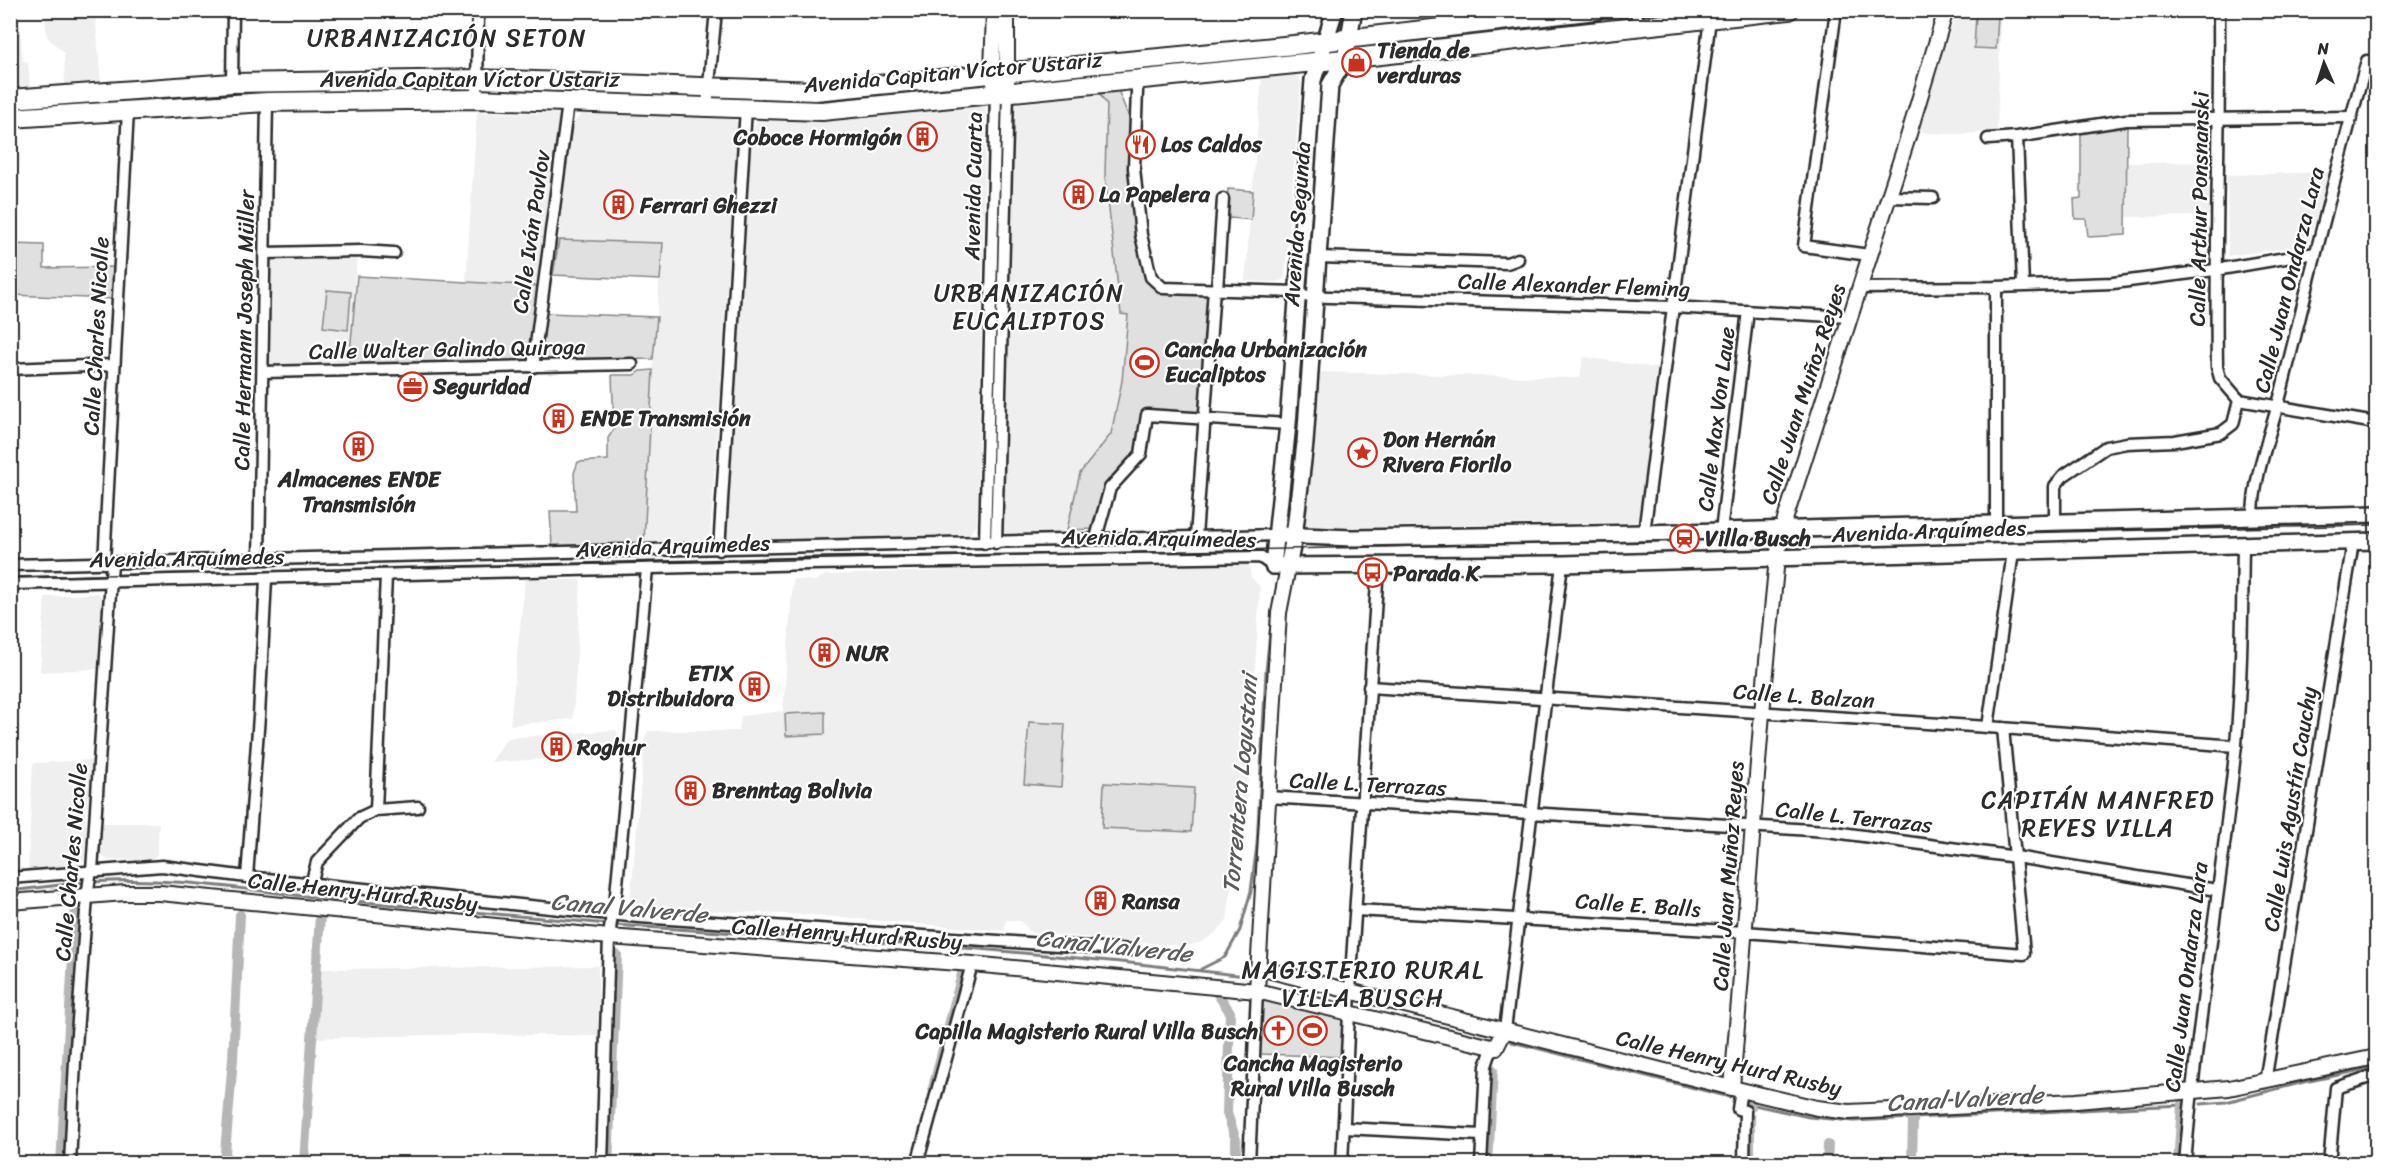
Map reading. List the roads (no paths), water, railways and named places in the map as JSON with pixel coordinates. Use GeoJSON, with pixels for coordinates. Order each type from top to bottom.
{"type":"FeatureCollection","features":[{"type":"Feature","properties":{"kind":"main road","name":"Avenida Segunda"},"geometry":{"type":"LineString","coordinates":[[1281,567],[1278,535],[1313,80],[1335,10]]}},
{"type":"Feature","properties":{"kind":"main road","name":"Avenida Segunda"},"geometry":{"type":"LineString","coordinates":[[1281,567],[1294,537],[1305,443],[1330,85],[1345,59],[1354,10]]}},
{"type":"Feature","properties":{"kind":"main road","name":"Avenida Capitan Víctor Ustariz"},"geometry":{"type":"LineString","coordinates":[[10,99],[232,83],[478,79],[815,91],[1293,45],[1596,10]]}},
{"type":"Feature","properties":{"kind":"main road","name":"Avenida Capitan Víctor Ustariz"},"geometry":{"type":"LineString","coordinates":[[10,118],[267,102],[477,99],[822,111],[1345,59],[1637,19],[1710,19],[1744,13],[1789,10]]}},
{"type":"Feature","properties":{"kind":"main road"},"geometry":{"type":"LineString","coordinates":[[1369,56],[1365,51],[1365,46],[1370,37]]}},
{"type":"Feature","properties":{"kind":"main road"},"geometry":{"type":"LineString","coordinates":[[1293,45],[1302,51],[1302,55],[1294,64]]}},
{"type":"Feature","properties":{"kind":"main road"},"geometry":{"type":"LineString","coordinates":[[97,93],[97,112]]}},
{"type":"Feature","properties":{"kind":"main road","name":"Avenida Arquímedes"},"geometry":{"type":"LineString","coordinates":[[1278,535],[1294,537],[1644,533],[2376,514]]}},
{"type":"Feature","properties":{"kind":"main road","name":"Avenida Arquímedes"},"geometry":{"type":"LineString","coordinates":[[1281,567],[1562,564],[2376,541]]}},
{"type":"Feature","properties":{"kind":"street"},"geometry":{"type":"LineString","coordinates":[[232,83],[233,10]]}},
{"type":"Feature","properties":{"kind":"street"},"geometry":{"type":"LineString","coordinates":[[477,99],[478,10]]}},
{"type":"Feature","properties":{"kind":"street"},"geometry":{"type":"LineString","coordinates":[[707,106],[716,10]]}},
{"type":"Feature","properties":{"kind":"street","name":"Avenida Cuarta"},"geometry":{"type":"LineString","coordinates":[[990,543],[1002,93],[994,10]]}},
{"type":"Feature","properties":{"kind":"street","name":"Avenida Cuarta"},"geometry":{"type":"LineString","coordinates":[[999,73],[1007,10]]}},
{"type":"Feature","properties":{"kind":"street"},"geometry":{"type":"LineString","coordinates":[[1836,10],[1804,246],[1869,255]]}},
{"type":"Feature","properties":{"kind":"street","name":"Calle Juan Muñoz Reyes"},"geometry":{"type":"LineString","coordinates":[[1737,1089],[1752,826],[1777,558],[1782,529],[1946,10]]}},
{"type":"Feature","properties":{"kind":"street","name":"Calle Arthur Ponsnanski"},"geometry":{"type":"LineString","coordinates":[[2218,10],[2220,119],[2215,270],[2217,367],[2220,378],[2239,400]]}},
{"type":"Feature","properties":{"kind":"street"},"geometry":{"type":"LineString","coordinates":[[1644,533],[1710,19]]}},
{"type":"Feature","properties":{"kind":"street"},"geometry":{"type":"LineString","coordinates":[[1134,60],[1135,79]]}},
{"type":"Feature","properties":{"kind":"street","name":"Calle Juan Ondarza Lara"},"geometry":{"type":"LineString","coordinates":[[2253,518],[2253,494],[2278,408],[2350,117],[2367,61],[2376,60]]}},
{"type":"Feature","properties":{"kind":"street","name":"Calle Alexander Fleming"},"geometry":{"type":"LineString","coordinates":[[1135,79],[1134,168],[1140,224],[1149,269],[1156,282],[1163,288],[1216,289],[1314,297],[1672,307],[1849,317]]}},
{"type":"Feature","properties":{"kind":"street","name":"Calle Hermann Joseph Müller"},"geometry":{"type":"LineString","coordinates":[[259,559],[267,102]]}},
{"type":"Feature","properties":{"kind":"street","name":"Calle Iván Pavlov"},"geometry":{"type":"LineString","coordinates":[[532,367],[568,102]]}},
{"type":"Feature","properties":{"kind":"street"},"geometry":{"type":"LineString","coordinates":[[719,550],[746,108]]}},
{"type":"Feature","properties":{"kind":"street","name":"Calle Charles Nicolle"},"geometry":{"type":"LineString","coordinates":[[70,1164],[76,1049],[91,873],[111,582],[108,563],[113,365],[128,110]]}},
{"type":"Feature","properties":{"kind":"street"},"geometry":{"type":"LineString","coordinates":[[1988,139],[2017,137],[2126,120],[2350,117]]}},
{"type":"Feature","properties":{"kind":"street"},"geometry":{"type":"LineString","coordinates":[[2017,137],[2023,285]]}},
{"type":"Feature","properties":{"kind":"street"},"geometry":{"type":"LineString","coordinates":[[1888,197],[1933,198]]}},
{"type":"Feature","properties":{"kind":"street"},"geometry":{"type":"LineString","coordinates":[[1196,537],[1223,199]]}},
{"type":"Feature","properties":{"kind":"street"},"geometry":{"type":"LineString","coordinates":[[265,253],[361,251],[394,253]]}},
{"type":"Feature","properties":{"kind":"street"},"geometry":{"type":"LineString","coordinates":[[1858,288],[2113,283],[2215,270],[2315,253]]}},
{"type":"Feature","properties":{"kind":"street"},"geometry":{"type":"LineString","coordinates":[[1318,256],[1507,263],[1518,259]]}},
{"type":"Feature","properties":{"kind":"street"},"geometry":{"type":"LineString","coordinates":[[1996,287],[1996,524]]}},
{"type":"Feature","properties":{"kind":"street","name":"Calle Max Von Laue"},"geometry":{"type":"LineString","coordinates":[[1721,531],[1748,311]]}},
{"type":"Feature","properties":{"kind":"street","name":"Calle Walter Galindo Quiroga"},"geometry":{"type":"LineString","coordinates":[[262,372],[632,364]]}},
{"type":"Feature","properties":{"kind":"street"},"geometry":{"type":"LineString","coordinates":[[10,369],[113,365]]}},
{"type":"Feature","properties":{"kind":"street"},"geometry":{"type":"LineString","coordinates":[[2055,521],[2055,486],[2063,476],[2106,447],[2127,443],[2175,441],[2221,433],[2232,424],[2239,400],[2376,423]]}},
{"type":"Feature","properties":{"kind":"street"},"geometry":{"type":"LineString","coordinates":[[1096,538],[1110,488],[1141,454],[1147,416],[1288,424]]}},
{"type":"Feature","properties":{"kind":"street","name":"Avenida Arquímedes"},"geometry":{"type":"LineString","coordinates":[[10,565],[1278,535]]}},
{"type":"Feature","properties":{"kind":"street","name":"Calle Luis Agustín Cauchy"},"geometry":{"type":"LineString","coordinates":[[2265,1082],[2353,542]]}},
{"type":"Feature","properties":{"kind":"street","name":"Calle Juan Ondarza Lara"},"geometry":{"type":"LineString","coordinates":[[2185,1164],[2191,1090],[2236,746],[2241,683],[2243,544]]}},
{"type":"Feature","properties":{"kind":"street"},"geometry":{"type":"LineString","coordinates":[[1988,727],[2013,552]]}},
{"type":"Feature","properties":{"kind":"street","name":"Avenida Arquímedes"},"geometry":{"type":"LineString","coordinates":[[10,584],[1260,556],[1281,567]]}},
{"type":"Feature","properties":{"kind":"street"},"geometry":{"type":"LineString","coordinates":[[1481,1164],[1486,1066],[1490,1054],[1496,1048],[1505,1030],[1562,564]]}},
{"type":"Feature","properties":{"kind":"street","name":"Avenida Segunda"},"geometry":{"type":"LineString","coordinates":[[1249,1164],[1281,567]]}},
{"type":"Feature","properties":{"kind":"street"},"geometry":{"type":"LineString","coordinates":[[1342,1164],[1350,992],[1378,567]]}},
{"type":"Feature","properties":{"kind":"street"},"geometry":{"type":"LineString","coordinates":[[602,1164],[610,925],[615,905],[647,569]]}},
{"type":"Feature","properties":{"kind":"street"},"geometry":{"type":"LineString","coordinates":[[376,810],[386,576]]}},
{"type":"Feature","properties":{"kind":"street"},"geometry":{"type":"LineString","coordinates":[[247,877],[266,579]]}},
{"type":"Feature","properties":{"kind":"street","name":"Calle L. Balzan"},"geometry":{"type":"LineString","coordinates":[[1370,687],[2003,728],[2236,746]]}},
{"type":"Feature","properties":{"kind":"street"},"geometry":{"type":"LineString","coordinates":[[2003,728],[2016,857]]}},
{"type":"Feature","properties":{"kind":"street","name":"Calle L. Terrazas"},"geometry":{"type":"LineString","coordinates":[[1268,798],[1827,831],[2016,857],[2217,890]]}},
{"type":"Feature","properties":{"kind":"street"},"geometry":{"type":"LineString","coordinates":[[311,884],[317,862],[359,818],[376,810],[418,807]]}},
{"type":"Feature","properties":{"kind":"street","name":"Calle E. Balls"},"geometry":{"type":"LineString","coordinates":[[1356,910],[1745,932],[2024,954],[2016,857]]}},
{"type":"Feature","properties":{"kind":"street","name":"Calle Henry Hurd Rusby"},"geometry":{"type":"LineString","coordinates":[[10,878],[162,866],[610,925],[972,964],[1257,991],[1496,1048]]}},
{"type":"Feature","properties":{"kind":"street","name":"Calle Henry Hurd Rusby"},"geometry":{"type":"LineString","coordinates":[[10,902],[88,893],[160,893],[610,925],[1133,950]]}},
{"type":"Feature","properties":{"kind":"street"},"geometry":{"type":"LineString","coordinates":[[917,1164],[972,964]]}},
{"type":"Feature","properties":{"kind":"street","name":"Calle Henry Hurd Rusby"},"geometry":{"type":"LineString","coordinates":[[1259,968],[1737,1089],[1818,1108],[1849,1112],[2076,1101],[2191,1090],[2229,1089],[2376,1057]]}},
{"type":"Feature","properties":{"kind":"street"},"geometry":{"type":"LineString","coordinates":[[2329,1164],[2336,1088],[2376,1075]]}},
{"type":"Feature","properties":{"kind":"street"},"geometry":{"type":"LineString","coordinates":[[1737,1089],[1741,1110],[1744,1164]]}},
{"type":"Feature","properties":{"kind":"street"},"geometry":{"type":"LineString","coordinates":[[1344,1128],[1481,1135]]}},
{"type":"Feature","properties":{"kind":"waterway","name":"Torrentera Logustani"},"geometry":{"type":"LineString","coordinates":[[1340,28],[1345,10]]}},
{"type":"Feature","properties":{"kind":"waterway","name":"Torrentera Logustani"},"geometry":{"type":"LineString","coordinates":[[1306,288],[1322,90]]}},
{"type":"Feature","properties":{"kind":"waterway","name":"Torrentera Logustani"},"geometry":{"type":"LineString","coordinates":[[1297,431],[1305,306]]}},
{"type":"Feature","properties":{"kind":"waterway","name":"Torrentera Logustani"},"geometry":{"type":"LineString","coordinates":[[1287,529],[1295,453]]}},
{"type":"Feature","properties":{"kind":"waterway","name":"Torrentera Logustani"},"geometry":{"type":"LineString","coordinates":[[1201,969],[1225,957],[1240,930],[1251,891],[1257,845],[1266,671],[1272,613]]}},
{"type":"Feature","properties":{"kind":"waterway","name":"Canal Valverde"},"geometry":{"type":"LineString","coordinates":[[10,891],[85,882]]}},
{"type":"Feature","properties":{"kind":"waterway","name":"Canal Valverde"},"geometry":{"type":"LineString","coordinates":[[92,882],[175,882],[350,901],[608,924]]}},
{"type":"Feature","properties":{"kind":"waterway"},"geometry":{"type":"LineString","coordinates":[[61,1164],[76,905]]}},
{"type":"Feature","properties":{"kind":"waterway"},"geometry":{"type":"LineString","coordinates":[[224,1164],[233,1059],[240,915]]}},
{"type":"Feature","properties":{"kind":"waterway"},"geometry":{"type":"LineString","coordinates":[[304,1164],[320,915]]}},
{"type":"Feature","properties":{"kind":"waterway","name":"Canal Valverde"},"geometry":{"type":"LineString","coordinates":[[614,925],[979,949],[1246,976]]}},
{"type":"Feature","properties":{"kind":"waterway"},"geometry":{"type":"LineString","coordinates":[[608,1164],[617,955]]}},
{"type":"Feature","properties":{"kind":"waterway"},"geometry":{"type":"LineString","coordinates":[[933,1088],[963,970]]}},
{"type":"Feature","properties":{"kind":"waterway"},"geometry":{"type":"LineString","coordinates":[[1217,993],[1230,1012],[1227,1113],[1236,1140],[1236,1164]]}},
{"type":"Feature","properties":{"kind":"waterway","name":"Canal Valverde"},"geometry":{"type":"LineString","coordinates":[[1512,1042],[1730,1097]]}},
{"type":"Feature","properties":{"kind":"waterway","name":"Canal Valverde"},"geometry":{"type":"LineString","coordinates":[[2201,1104],[2226,1102],[2376,1067]]}},
{"type":"Feature","properties":{"kind":"waterway"},"geometry":{"type":"LineString","coordinates":[[1488,1164],[1493,1070]]}},
{"type":"Feature","properties":{"kind":"waterway","name":"Canal Valverde"},"geometry":{"type":"LineString","coordinates":[[1750,1104],[1809,1117],[1853,1121],[2182,1105]]}},
{"type":"Feature","properties":{"kind":"waterway"},"geometry":{"type":"LineString","coordinates":[[2178,1164],[2182,1105]]}},
{"type":"Feature","properties":{"kind":"waterway"},"geometry":{"type":"LineString","coordinates":[[1750,1118],[1750,1164]]}},
{"type":"Feature","properties":{"kind":"waterway"},"geometry":{"type":"LineString","coordinates":[[1912,1164],[1913,1119]]}},
{"type":"Feature","properties":{"kind":"waterway"},"geometry":{"type":"LineString","coordinates":[[1827,1164],[1828,1145]]}},
{"type":"Feature","properties":{"kind":"tram line"},"geometry":{"type":"LineString","coordinates":[[10,577],[1785,540],[2376,525]]}},
{"type":"Feature","properties":{"kind":"place","name":"Tienda de verduras"},"geometry":{"type":"Point","coordinates":[1356,63]}},
{"type":"Feature","properties":{"kind":"place","name":"Coboce Hormigón"},"geometry":{"type":"Point","coordinates":[923,137]}},
{"type":"Feature","properties":{"kind":"place","name":"Los Caldos"},"geometry":{"type":"Point","coordinates":[1140,144]}},
{"type":"Feature","properties":{"kind":"place","name":"La Papelera"},"geometry":{"type":"Point","coordinates":[1078,194]}},
{"type":"Feature","properties":{"kind":"place","name":"Ferrari Ghezzi"},"geometry":{"type":"Point","coordinates":[619,205]}},
{"type":"Feature","properties":{"kind":"place","name":"Cancha Urbanización Eucaliptos"},"geometry":{"type":"Point","coordinates":[1144,362]}},
{"type":"Feature","properties":{"kind":"place","name":"Seguridad"},"geometry":{"type":"Point","coordinates":[412,386]}},
{"type":"Feature","properties":{"kind":"place","name":"ENDE Transmisión"},"geometry":{"type":"Point","coordinates":[559,418]}},
{"type":"Feature","properties":{"kind":"place","name":"Almacenes ENDE Transmisión"},"geometry":{"type":"Point","coordinates":[359,447]}},
{"type":"Feature","properties":{"kind":"place","name":"Don Hernán Rivera Fiorilo"},"geometry":{"type":"Point","coordinates":[1362,452]}},
{"type":"Feature","properties":{"kind":"place","name":"Villa Busch"},"geometry":{"type":"Point","coordinates":[1684,538]}},
{"type":"Feature","properties":{"kind":"place","name":"Parada K"},"geometry":{"type":"Point","coordinates":[1372,573]}},
{"type":"Feature","properties":{"kind":"place","name":"NUR"},"geometry":{"type":"Point","coordinates":[825,653]}},
{"type":"Feature","properties":{"kind":"place","name":"ETIX Distribuidora"},"geometry":{"type":"Point","coordinates":[755,686]}},
{"type":"Feature","properties":{"kind":"place","name":"Roghur"},"geometry":{"type":"Point","coordinates":[556,747]}},
{"type":"Feature","properties":{"kind":"place","name":"Brenntag Bolivia"},"geometry":{"type":"Point","coordinates":[691,790]}},
{"type":"Feature","properties":{"kind":"place","name":"Ransa"},"geometry":{"type":"Point","coordinates":[1101,901]}},
{"type":"Feature","properties":{"kind":"place","name":"Capilla Magisterio Rural Villa Busch"},"geometry":{"type":"Point","coordinates":[1279,1031]}},
{"type":"Feature","properties":{"kind":"place","name":"Cancha Magisterio Rural Villa Busch"},"geometry":{"type":"Point","coordinates":[1313,1031]}},
{"type":"Feature","properties":{"kind":"district","name":"URBANIZACIÓN SETON"},"geometry":{"type":"Point","coordinates":[447,38]}},
{"type":"Feature","properties":{"kind":"district","name":"URBANIZACIÓN EUCALIPTOS"},"geometry":{"type":"Point","coordinates":[1029,307]}},
{"type":"Feature","properties":{"kind":"district","name":"CAPITÁN MANFRED REYES VILLA"},"geometry":{"type":"Point","coordinates":[2098,814]}},
{"type":"Feature","properties":{"kind":"district","name":"MAGISTERIO RURAL VILLA BUSCH"},"geometry":{"type":"Point","coordinates":[1363,984]}}]}
